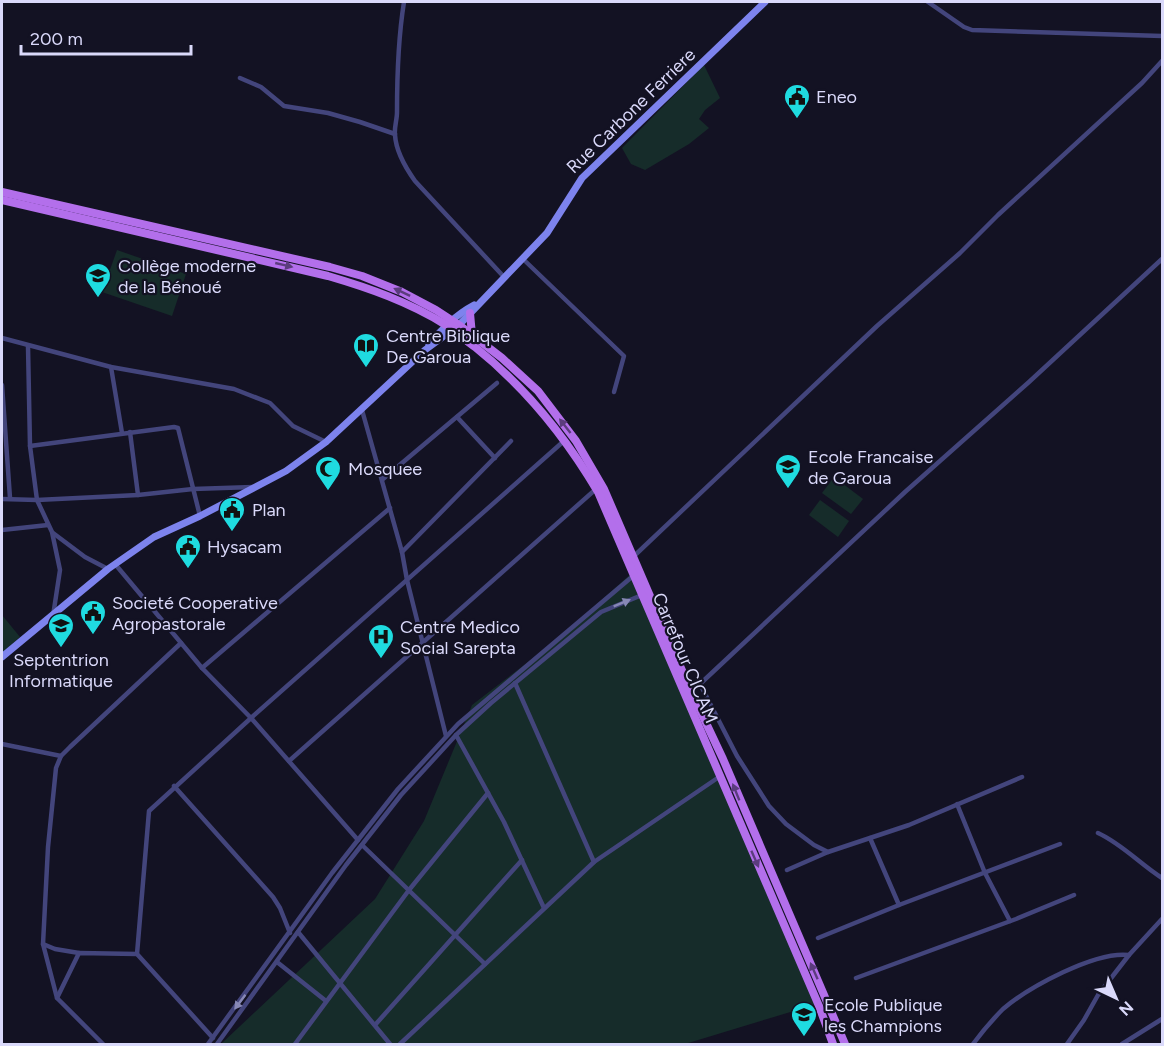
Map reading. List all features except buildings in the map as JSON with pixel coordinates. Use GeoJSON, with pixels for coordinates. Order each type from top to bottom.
{"type":"FeatureCollection","features":[{"type":"Feature","properties":{"kind":"main road"},"geometry":{"type":"LineString","coordinates":[[2,192],[328,276],[395,299],[472,335],[502,358],[538,392],[576,441],[604,489],[690,689],[723,759],[844,1044]]}},
{"type":"Feature","properties":{"kind":"main road"},"geometry":{"type":"LineString","coordinates":[[2,200],[102,219]]}},
{"type":"Feature","properties":{"kind":"main road"},"geometry":{"type":"LineString","coordinates":[[470,313],[472,335]]}},
{"type":"Feature","properties":{"kind":"main road","name":"Carrefour CICAM"},"geometry":{"type":"LineString","coordinates":[[453,326],[529,396],[565,440],[596,489],[819,1006],[833,1044]]}},
{"type":"Feature","properties":{"kind":"street"},"geometry":{"type":"LineString","coordinates":[[404,2],[398,38],[395,134],[401,159],[415,181],[504,277]]}},
{"type":"Feature","properties":{"kind":"street","name":"Rue Carbone Ferriere"},"geometry":{"type":"LineString","coordinates":[[453,326],[470,313],[547,233],[582,178],[765,2]]}},
{"type":"Feature","properties":{"kind":"street"},"geometry":{"type":"LineString","coordinates":[[928,2],[972,30],[1162,36]]}},
{"type":"Feature","properties":{"kind":"street"},"geometry":{"type":"LineString","coordinates":[[633,557],[877,326],[960,253],[1142,83],[1162,61]]}},
{"type":"Feature","properties":{"kind":"street"},"geometry":{"type":"LineString","coordinates":[[240,78],[261,87],[284,106],[349,119],[395,134]]}},
{"type":"Feature","properties":{"kind":"street"},"geometry":{"type":"LineString","coordinates":[[523,259],[621,352],[624,361],[614,392]]}},
{"type":"Feature","properties":{"kind":"street"},"geometry":{"type":"LineString","coordinates":[[690,689],[700,684],[904,492],[1037,375],[1162,259]]}},
{"type":"Feature","properties":{"kind":"street","name":"Rue Carbone Ferriere"},"geometry":{"type":"LineString","coordinates":[[453,326],[463,312],[479,303]]}},
{"type":"Feature","properties":{"kind":"street"},"geometry":{"type":"LineString","coordinates":[[2,657],[108,569],[154,537],[259,486],[286,471],[326,442],[425,350],[435,337],[453,326]]}},
{"type":"Feature","properties":{"kind":"street"},"geometry":{"type":"LineString","coordinates":[[2,338],[111,367],[218,385],[246,393],[270,403],[293,426],[326,442]]}},
{"type":"Feature","properties":{"kind":"street"},"geometry":{"type":"LineString","coordinates":[[28,346],[30,446],[37,500],[52,532],[60,570],[53,616]]}},
{"type":"Feature","properties":{"kind":"street"},"geometry":{"type":"LineString","coordinates":[[111,367],[122,433]]}},
{"type":"Feature","properties":{"kind":"street"},"geometry":{"type":"LineString","coordinates":[[383,479],[497,383]]}},
{"type":"Feature","properties":{"kind":"street"},"geometry":{"type":"LineString","coordinates":[[2,384],[10,498]]}},
{"type":"Feature","properties":{"kind":"street"},"geometry":{"type":"LineString","coordinates":[[362,410],[383,479],[447,736]]}},
{"type":"Feature","properties":{"kind":"street"},"geometry":{"type":"LineString","coordinates":[[457,417],[495,458]]}},
{"type":"Feature","properties":{"kind":"street"},"geometry":{"type":"LineString","coordinates":[[30,446],[130,432],[178,428],[200,516]]}},
{"type":"Feature","properties":{"kind":"street"},"geometry":{"type":"LineString","coordinates":[[130,432],[138,495]]}},
{"type":"Feature","properties":{"kind":"street"},"geometry":{"type":"LineString","coordinates":[[137,954],[149,811],[174,786],[565,440]]}},
{"type":"Feature","properties":{"kind":"street"},"geometry":{"type":"LineString","coordinates":[[402,552],[512,441]]}},
{"type":"Feature","properties":{"kind":"street"},"geometry":{"type":"LineString","coordinates":[[2,499],[37,500],[138,495],[193,489],[259,486]]}},
{"type":"Feature","properties":{"kind":"street"},"geometry":{"type":"LineString","coordinates":[[289,761],[596,489]]}},
{"type":"Feature","properties":{"kind":"street"},"geometry":{"type":"LineString","coordinates":[[202,668],[390,508]]}},
{"type":"Feature","properties":{"kind":"street"},"geometry":{"type":"LineString","coordinates":[[2,530],[48,525]]}},
{"type":"Feature","properties":{"kind":"street"},"geometry":{"type":"LineString","coordinates":[[52,532],[85,557],[108,569]]}},
{"type":"Feature","properties":{"kind":"street"},"geometry":{"type":"LineString","coordinates":[[116,564],[202,668],[251,718],[360,843],[485,964]]}},
{"type":"Feature","properties":{"kind":"street"},"geometry":{"type":"LineString","coordinates":[[220,1043],[399,789],[458,724],[633,576]]}},
{"type":"Feature","properties":{"kind":"street"},"geometry":{"type":"LineString","coordinates":[[208,1044],[360,843],[456,735],[601,612],[642,595]]}},
{"type":"Feature","properties":{"kind":"street"},"geometry":{"type":"LineString","coordinates":[[103,1044],[57,998],[43,944],[48,847],[56,768],[61,756],[181,643]]}},
{"type":"Feature","properties":{"kind":"street"},"geometry":{"type":"LineString","coordinates":[[515,683],[594,862]]}},
{"type":"Feature","properties":{"kind":"street"},"geometry":{"type":"LineString","coordinates":[[700,684],[737,756],[769,807],[786,824],[814,845],[828,852]]}},
{"type":"Feature","properties":{"kind":"street"},"geometry":{"type":"LineString","coordinates":[[456,735],[522,860],[544,909]]}},
{"type":"Feature","properties":{"kind":"street"},"geometry":{"type":"LineString","coordinates":[[2,744],[61,756]]}},
{"type":"Feature","properties":{"kind":"street"},"geometry":{"type":"LineString","coordinates":[[400,1044],[594,862],[719,777]]}},
{"type":"Feature","properties":{"kind":"street"},"geometry":{"type":"LineString","coordinates":[[787,870],[828,852],[909,825],[1022,777]]}},
{"type":"Feature","properties":{"kind":"street"},"geometry":{"type":"LineString","coordinates":[[174,786],[273,897],[290,933]]}},
{"type":"Feature","properties":{"kind":"street"},"geometry":{"type":"LineString","coordinates":[[296,1044],[409,890],[488,793]]}},
{"type":"Feature","properties":{"kind":"street"},"geometry":{"type":"LineString","coordinates":[[957,804],[985,873],[1010,921]]}},
{"type":"Feature","properties":{"kind":"street"},"geometry":{"type":"LineString","coordinates":[[1098,833],[1137,858],[1162,878]]}},
{"type":"Feature","properties":{"kind":"street"},"geometry":{"type":"LineString","coordinates":[[870,838],[899,905]]}},
{"type":"Feature","properties":{"kind":"street"},"geometry":{"type":"LineString","coordinates":[[818,938],[1060,844]]}},
{"type":"Feature","properties":{"kind":"street"},"geometry":{"type":"LineString","coordinates":[[375,1025],[522,860]]}},
{"type":"Feature","properties":{"kind":"street"},"geometry":{"type":"LineString","coordinates":[[856,978],[1074,895]]}},
{"type":"Feature","properties":{"kind":"street"},"geometry":{"type":"LineString","coordinates":[[1067,1044],[1098,995],[1129,955],[1162,919]]}},
{"type":"Feature","properties":{"kind":"street"},"geometry":{"type":"LineString","coordinates":[[298,932],[390,1044]]}},
{"type":"Feature","properties":{"kind":"street"},"geometry":{"type":"LineString","coordinates":[[43,944],[55,950],[79,953],[137,954],[213,1038]]}},
{"type":"Feature","properties":{"kind":"street"},"geometry":{"type":"LineString","coordinates":[[57,998],[79,953]]}},
{"type":"Feature","properties":{"kind":"street"},"geometry":{"type":"LineString","coordinates":[[973,1044],[995,1017],[1040,984],[1104,956],[1129,955]]}},
{"type":"Feature","properties":{"kind":"street"},"geometry":{"type":"LineString","coordinates":[[277,962],[326,1001]]}},
{"type":"Feature","properties":{"kind":"street"},"geometry":{"type":"LineString","coordinates":[[1122,1044],[1162,1019]]}},
{"type":"Feature","properties":{"kind":"green space"},"geometry":{"type":"Polygon","coordinates":[[[704,65],[720,98],[705,110],[699,119],[709,128],[689,144],[645,170],[631,164],[622,148],[704,65]]]}},
{"type":"Feature","properties":{"kind":"green space"},"geometry":{"type":"Polygon","coordinates":[[[117,250],[186,274],[172,316],[102,292],[117,250]]]}},
{"type":"Feature","properties":{"kind":"green space"},"geometry":{"type":"Polygon","coordinates":[[[834,477],[863,499],[851,514],[822,493],[834,477]]]}},
{"type":"Feature","properties":{"kind":"green space"},"geometry":{"type":"Polygon","coordinates":[[[820,500],[849,521],[838,537],[809,515],[820,500]]]}},
{"type":"Feature","properties":{"kind":"green space"},"geometry":{"type":"Polygon","coordinates":[[[634,571],[820,1003],[685,1044],[221,1044],[375,899],[424,821],[472,705],[558,639],[634,571]]]}},
{"type":"Feature","properties":{"kind":"green space"},"geometry":{"type":"Polygon","coordinates":[[[2,615],[20,637],[2,653],[2,615]]]}},
{"type":"Feature","properties":{"kind":"place","name":"Eneo"},"geometry":{"type":"Point","coordinates":[797,120]}},
{"type":"Feature","properties":{"kind":"place","name":"Collège moderne de la Bénoué"},"geometry":{"type":"Point","coordinates":[98,299]}},
{"type":"Feature","properties":{"kind":"place","name":"Centre Biblique De Garoua"},"geometry":{"type":"Point","coordinates":[366,369]}},
{"type":"Feature","properties":{"kind":"place","name":"Ecole Francaise de Garoua"},"geometry":{"type":"Point","coordinates":[788,490]}},
{"type":"Feature","properties":{"kind":"place","name":"Mosquee"},"geometry":{"type":"Point","coordinates":[328,492]}},
{"type":"Feature","properties":{"kind":"place","name":"Plan"},"geometry":{"type":"Point","coordinates":[232,533]}},
{"type":"Feature","properties":{"kind":"place","name":"Hysacam"},"geometry":{"type":"Point","coordinates":[188,570]}},
{"type":"Feature","properties":{"kind":"place","name":"Societé Cooperative Agropastorale"},"geometry":{"type":"Point","coordinates":[93,636]}},
{"type":"Feature","properties":{"kind":"place","name":"Septentrion Informatique"},"geometry":{"type":"Point","coordinates":[61,649]}},
{"type":"Feature","properties":{"kind":"place","name":"Centre Medico Social Sarepta"},"geometry":{"type":"Point","coordinates":[381,660]}},
{"type":"Feature","properties":{"kind":"place","name":"Ecole Publique les Champions"},"geometry":{"type":"Point","coordinates":[804,1038]}}]}
